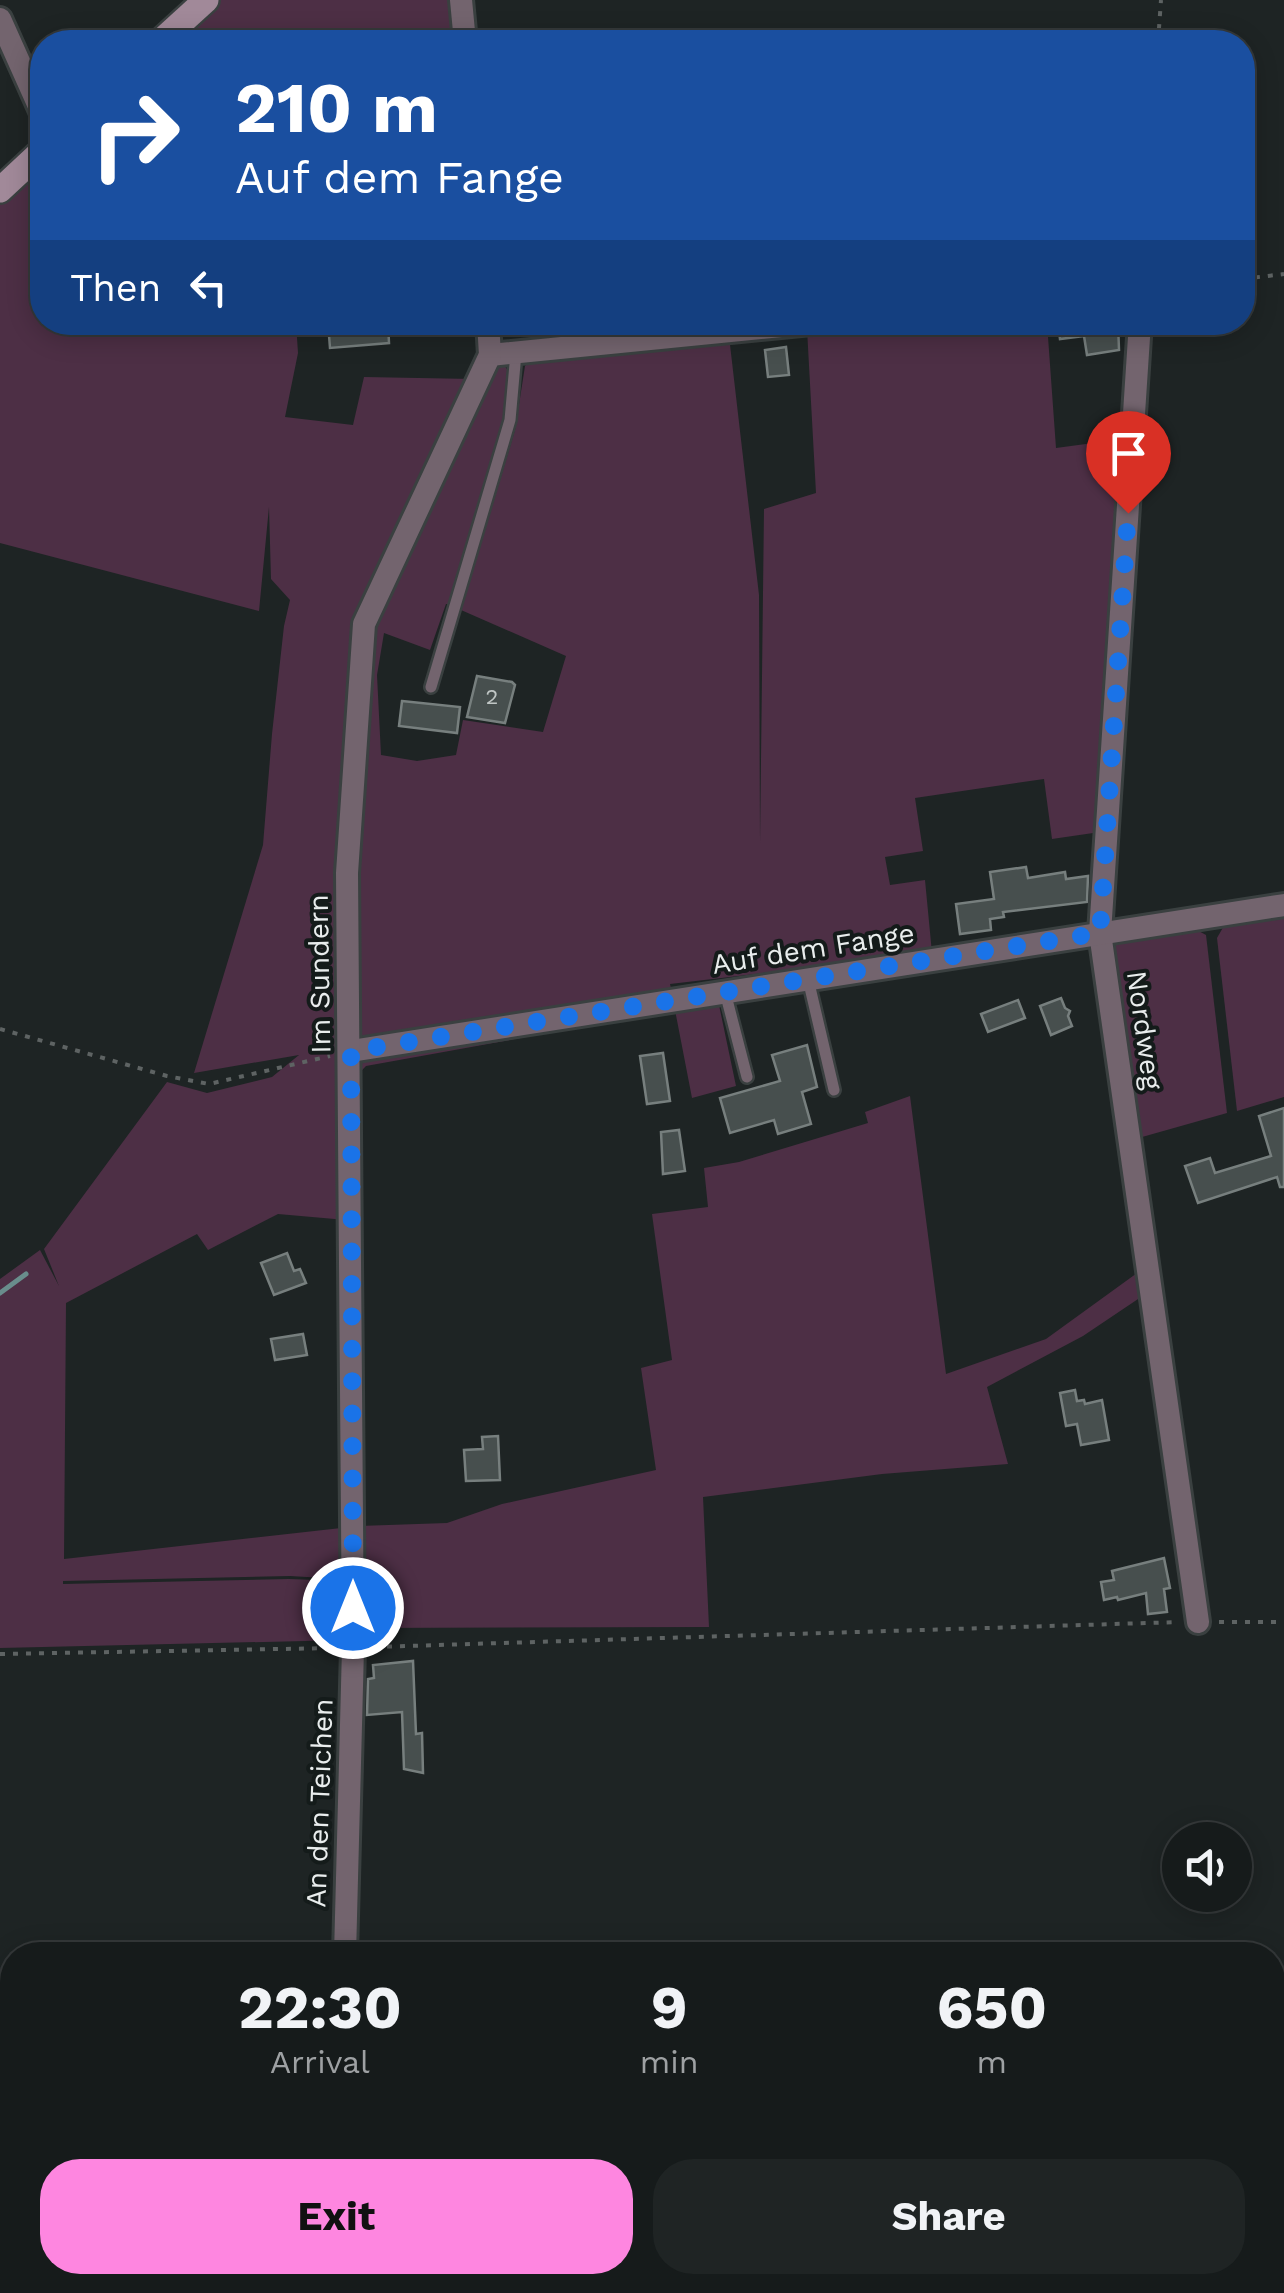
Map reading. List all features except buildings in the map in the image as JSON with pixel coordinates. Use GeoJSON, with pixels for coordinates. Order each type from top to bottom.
{"type":"FeatureCollection","features":[{"type":"Feature","properties":{"kind":"street"},"geometry":{"type":"LineString","coordinates":[[173,30],[206,0]]}},
{"type":"Feature","properties":{"kind":"street"},"geometry":{"type":"LineString","coordinates":[[461,0],[464,30]]}},
{"type":"Feature","properties":{"kind":"street"},"geometry":{"type":"LineString","coordinates":[[0,19],[30,86]]}},
{"type":"Feature","properties":{"kind":"street"},"geometry":{"type":"LineString","coordinates":[[0,190],[30,162]]}},
{"type":"Feature","properties":{"kind":"street","name":"Im Sundern"},"geometry":{"type":"LineString","coordinates":[[353,1650],[347,874],[364,624],[490,356],[489,335]]}},
{"type":"Feature","properties":{"kind":"street"},"geometry":{"type":"LineString","coordinates":[[490,356],[689,335]]}},
{"type":"Feature","properties":{"kind":"street","name":"Nordweg"},"geometry":{"type":"LineString","coordinates":[[1139,335],[1100,933],[1198,1622]]}},
{"type":"Feature","properties":{"kind":"street","name":"Auf dem Fange"},"geometry":{"type":"LineString","coordinates":[[351,1051],[1284,904]]}},
{"type":"Feature","properties":{"kind":"street","name":"An den Teichen"},"geometry":{"type":"LineString","coordinates":[[344,1942],[353,1650]]}},
{"type":"Feature","properties":{"kind":"lane"},"geometry":{"type":"LineString","coordinates":[[431,687],[510,420],[516,352]]}},
{"type":"Feature","properties":{"kind":"lane"},"geometry":{"type":"LineString","coordinates":[[808,979],[834,1090]]}},
{"type":"Feature","properties":{"kind":"lane"},"geometry":{"type":"LineString","coordinates":[[725,992],[747,1077]]}},
{"type":"Feature","properties":{"kind":"path"},"geometry":{"type":"LineString","coordinates":[[1159,30],[1161,0]]}},
{"type":"Feature","properties":{"kind":"path"},"geometry":{"type":"LineString","coordinates":[[1255,277],[1284,274]]}},
{"type":"Feature","properties":{"kind":"path"},"geometry":{"type":"LineString","coordinates":[[0,1029],[167,1076],[210,1084],[351,1051]]}},
{"type":"Feature","properties":{"kind":"path"},"geometry":{"type":"LineString","coordinates":[[0,1654],[353,1650],[1284,1622]]}},
{"type":"Feature","properties":{"kind":"shaded area"},"geometry":{"type":"Polygon","coordinates":[[[218,0],[453,0],[456,30],[185,30],[218,0]]]}},
{"type":"Feature","properties":{"kind":"shaded area"},"geometry":{"type":"Polygon","coordinates":[[[30,173],[30,335],[297,335],[298,353],[285,417],[353,425],[364,377],[473,379],[501,360],[508,371],[505,416],[453,605],[446,604],[430,650],[384,633],[377,675],[381,755],[417,761],[456,755],[463,720],[543,732],[566,656],[461,610],[515,430],[525,366],[533,357],[729,336],[759,595],[760,843],[764,509],[816,493],[807,335],[1048,335],[1056,448],[1123,439],[1100,832],[1052,839],[1044,779],[915,798],[923,851],[885,857],[890,885],[925,880],[932,953],[670,984],[676,1010],[719,1005],[736,1086],[692,1098],[675,1010],[366,1066],[342,1091],[346,1220],[278,1214],[208,1250],[197,1234],[66,1303],[64,1559],[359,1526],[447,1523],[502,1504],[656,1470],[641,1368],[672,1360],[652,1214],[708,1207],[704,1168],[739,1162],[868,1123],[865,1112],[910,1096],[946,1374],[1046,1339],[1144,1268],[1147,1293],[1083,1336],[987,1387],[1008,1464],[882,1474],[703,1497],[709,1627],[358,1628],[358,1580],[290,1576],[63,1581],[344,1581],[347,1640],[0,1648],[0,1279],[40,1250],[59,1286],[44,1249],[167,1082],[207,1093],[272,1077],[299,1055],[194,1073],[263,845],[272,734],[290,600],[271,579],[269,507],[259,611],[0,543],[0,201],[30,173]]]}},
{"type":"Feature","properties":{"kind":"shaded area"},"geometry":{"type":"Polygon","coordinates":[[[1284,913],[1284,1097],[1237,1111],[1217,938],[1225,924],[1284,913]]]}},
{"type":"Feature","properties":{"kind":"shaded area"},"geometry":{"type":"Polygon","coordinates":[[[1193,928],[1206,935],[1227,1113],[1135,1139],[1110,953],[1118,942],[1193,928]]]}},
{"type":"Feature","properties":{"kind":"waterway"},"geometry":{"type":"LineString","coordinates":[[0,1293],[26,1274]]}},
{"type":"Feature","properties":{"kind":"route"},"geometry":{"type":"LineString","coordinates":[[353,1608],[351,1051],[1100,933],[1128,513]]}}]}
